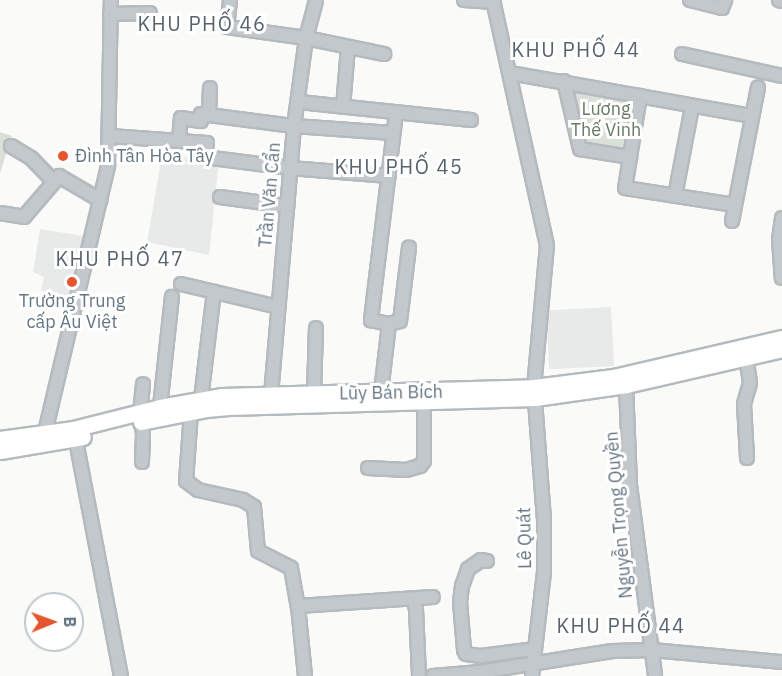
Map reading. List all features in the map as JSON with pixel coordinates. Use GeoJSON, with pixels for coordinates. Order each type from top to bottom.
{"type":"FeatureCollection","features":[{"type":"Feature","properties":{"kind":"main road","name":"Lũy Bán Bích"},"geometry":{"type":"LineString","coordinates":[[140,418],[160,406],[201,399],[381,392],[535,393],[782,338]]}},
{"type":"Feature","properties":{"kind":"main road","name":"Lũy Bán Bích"},"geometry":{"type":"LineString","coordinates":[[0,451],[43,439],[140,418],[229,407],[424,402],[626,386],[782,349]]}},
{"type":"Feature","properties":{"kind":"main road","name":"Lũy Bán Bích"},"geometry":{"type":"LineString","coordinates":[[0,439],[43,439]]}},
{"type":"Feature","properties":{"kind":"street"},"geometry":{"type":"LineString","coordinates":[[43,439],[108,165],[111,0]]}},
{"type":"Feature","properties":{"kind":"street"},"geometry":{"type":"LineString","coordinates":[[230,0],[227,27],[306,38],[384,54]]}},
{"type":"Feature","properties":{"kind":"street","name":"Trần Văn Cẩn"},"geometry":{"type":"LineString","coordinates":[[271,395],[294,126],[306,38],[316,0]]}},
{"type":"Feature","properties":{"kind":"street"},"geometry":{"type":"LineString","coordinates":[[464,0],[494,1],[547,245],[535,393]]}},
{"type":"Feature","properties":{"kind":"street"},"geometry":{"type":"LineString","coordinates":[[690,0],[722,8],[725,0]]}},
{"type":"Feature","properties":{"kind":"street"},"geometry":{"type":"LineString","coordinates":[[111,14],[150,14]]}},
{"type":"Feature","properties":{"kind":"street"},"geometry":{"type":"LineString","coordinates":[[343,107],[348,48]]}},
{"type":"Feature","properties":{"kind":"street"},"geometry":{"type":"LineString","coordinates":[[682,54],[782,76]]}},
{"type":"Feature","properties":{"kind":"street"},"geometry":{"type":"LineString","coordinates":[[510,73],[752,116]]}},
{"type":"Feature","properties":{"kind":"street"},"geometry":{"type":"LineString","coordinates":[[564,81],[580,149],[630,157]]}},
{"type":"Feature","properties":{"kind":"street"},"geometry":{"type":"LineString","coordinates":[[732,221],[758,87]]}},
{"type":"Feature","properties":{"kind":"street"},"geometry":{"type":"LineString","coordinates":[[179,140],[181,118],[201,121],[205,114],[210,88]]}},
{"type":"Feature","properties":{"kind":"street"},"geometry":{"type":"LineString","coordinates":[[640,96],[625,188],[735,205]]}},
{"type":"Feature","properties":{"kind":"street"},"geometry":{"type":"LineString","coordinates":[[299,102],[471,120]]}},
{"type":"Feature","properties":{"kind":"street"},"geometry":{"type":"LineString","coordinates":[[675,196],[692,107]]}},
{"type":"Feature","properties":{"kind":"street"},"geometry":{"type":"LineString","coordinates":[[396,113],[371,320],[389,324],[400,321],[409,248]]}},
{"type":"Feature","properties":{"kind":"street"},"geometry":{"type":"LineString","coordinates":[[205,114],[294,126],[392,133]]}},
{"type":"Feature","properties":{"kind":"street"},"geometry":{"type":"LineString","coordinates":[[110,136],[207,143],[204,156],[290,168],[389,176]]}},
{"type":"Feature","properties":{"kind":"street"},"geometry":{"type":"LineString","coordinates":[[11,146],[31,158],[54,182]]}},
{"type":"Feature","properties":{"kind":"street"},"geometry":{"type":"LineString","coordinates":[[0,213],[24,217],[59,176],[100,200]]}},
{"type":"Feature","properties":{"kind":"street"},"geometry":{"type":"LineString","coordinates":[[220,197],[286,206]]}},
{"type":"Feature","properties":{"kind":"street"},"geometry":{"type":"LineString","coordinates":[[782,218],[779,239],[782,278]]}},
{"type":"Feature","properties":{"kind":"street"},"geometry":{"type":"LineString","coordinates":[[182,284],[278,307]]}},
{"type":"Feature","properties":{"kind":"street"},"geometry":{"type":"LineString","coordinates":[[201,399],[213,292]]}},
{"type":"Feature","properties":{"kind":"street"},"geometry":{"type":"LineString","coordinates":[[160,406],[172,297]]}},
{"type":"Feature","properties":{"kind":"street"},"geometry":{"type":"LineString","coordinates":[[381,392],[389,324]]}},
{"type":"Feature","properties":{"kind":"street"},"geometry":{"type":"LineString","coordinates":[[314,394],[316,328]]}},
{"type":"Feature","properties":{"kind":"street"},"geometry":{"type":"LineString","coordinates":[[746,357],[750,383],[744,404],[747,458]]}},
{"type":"Feature","properties":{"kind":"street"},"geometry":{"type":"LineString","coordinates":[[142,462],[140,418],[143,384]]}},
{"type":"Feature","properties":{"kind":"street","name":"Nguyễn Trọng Quyền"},"geometry":{"type":"LineString","coordinates":[[626,386],[630,485],[656,676]]}},
{"type":"Feature","properties":{"kind":"street","name":"Lê Quát"},"geometry":{"type":"LineString","coordinates":[[532,676],[544,572],[544,519],[535,393]]}},
{"type":"Feature","properties":{"kind":"street"},"geometry":{"type":"LineString","coordinates":[[368,468],[406,470],[420,466],[424,460],[424,402]]}},
{"type":"Feature","properties":{"kind":"street"},"geometry":{"type":"LineString","coordinates":[[191,412],[186,481],[198,490],[243,501],[254,507],[258,551],[291,568],[298,606],[305,676]]}},
{"type":"Feature","properties":{"kind":"street"},"geometry":{"type":"LineString","coordinates":[[74,434],[121,676]]}},
{"type":"Feature","properties":{"kind":"street"},"geometry":{"type":"LineString","coordinates":[[487,561],[481,560],[468,569],[462,586],[460,602],[466,654],[481,656],[534,650]]}},
{"type":"Feature","properties":{"kind":"street"},"geometry":{"type":"LineString","coordinates":[[298,606],[433,597]]}},
{"type":"Feature","properties":{"kind":"street"},"geometry":{"type":"LineString","coordinates":[[412,599],[416,609],[419,676]]}},
{"type":"Feature","properties":{"kind":"street"},"geometry":{"type":"LineString","coordinates":[[433,676],[478,672],[612,651],[652,650],[782,662]]}},
{"type":"Feature","properties":{"kind":"shaded area"},"geometry":{"type":"Polygon","coordinates":[[[162,155],[219,160],[209,255],[147,242],[162,155]]]}},
{"type":"Feature","properties":{"kind":"shaded area"},"geometry":{"type":"Polygon","coordinates":[[[40,229],[90,237],[78,298],[41,291],[44,277],[33,272],[40,229]]]}},
{"type":"Feature","properties":{"kind":"shaded area"},"geometry":{"type":"Polygon","coordinates":[[[611,307],[614,366],[549,369],[546,310],[611,307]]]}},
{"type":"Feature","properties":{"kind":"green space","name":"Lương Thế Vinh"},"geometry":{"type":"Polygon","coordinates":[[[568,84],[638,94],[630,154],[584,148],[568,84]]]}},
{"type":"Feature","properties":{"kind":"green space"},"geometry":{"type":"Polygon","coordinates":[[[0,132],[12,136],[0,173],[0,132]]]}},
{"type":"Feature","properties":{"kind":"place","name":"Đình Tân Hòa Tây"},"geometry":{"type":"Point","coordinates":[63,156]}},
{"type":"Feature","properties":{"kind":"place","name":"Trường Trung cấp Âu Việt"},"geometry":{"type":"Point","coordinates":[72,282]}},
{"type":"Feature","properties":{"kind":"district","name":"KHU PHỐ 46"},"geometry":{"type":"Point","coordinates":[202,23]}},
{"type":"Feature","properties":{"kind":"district","name":"KHU PHỐ 44"},"geometry":{"type":"Point","coordinates":[576,49]}},
{"type":"Feature","properties":{"kind":"district","name":"KHU PHỐ 45"},"geometry":{"type":"Point","coordinates":[399,166]}},
{"type":"Feature","properties":{"kind":"district","name":"KHU PHỐ 47"},"geometry":{"type":"Point","coordinates":[120,258]}},
{"type":"Feature","properties":{"kind":"district","name":"KHU PHỐ 44"},"geometry":{"type":"Point","coordinates":[621,625]}}]}
